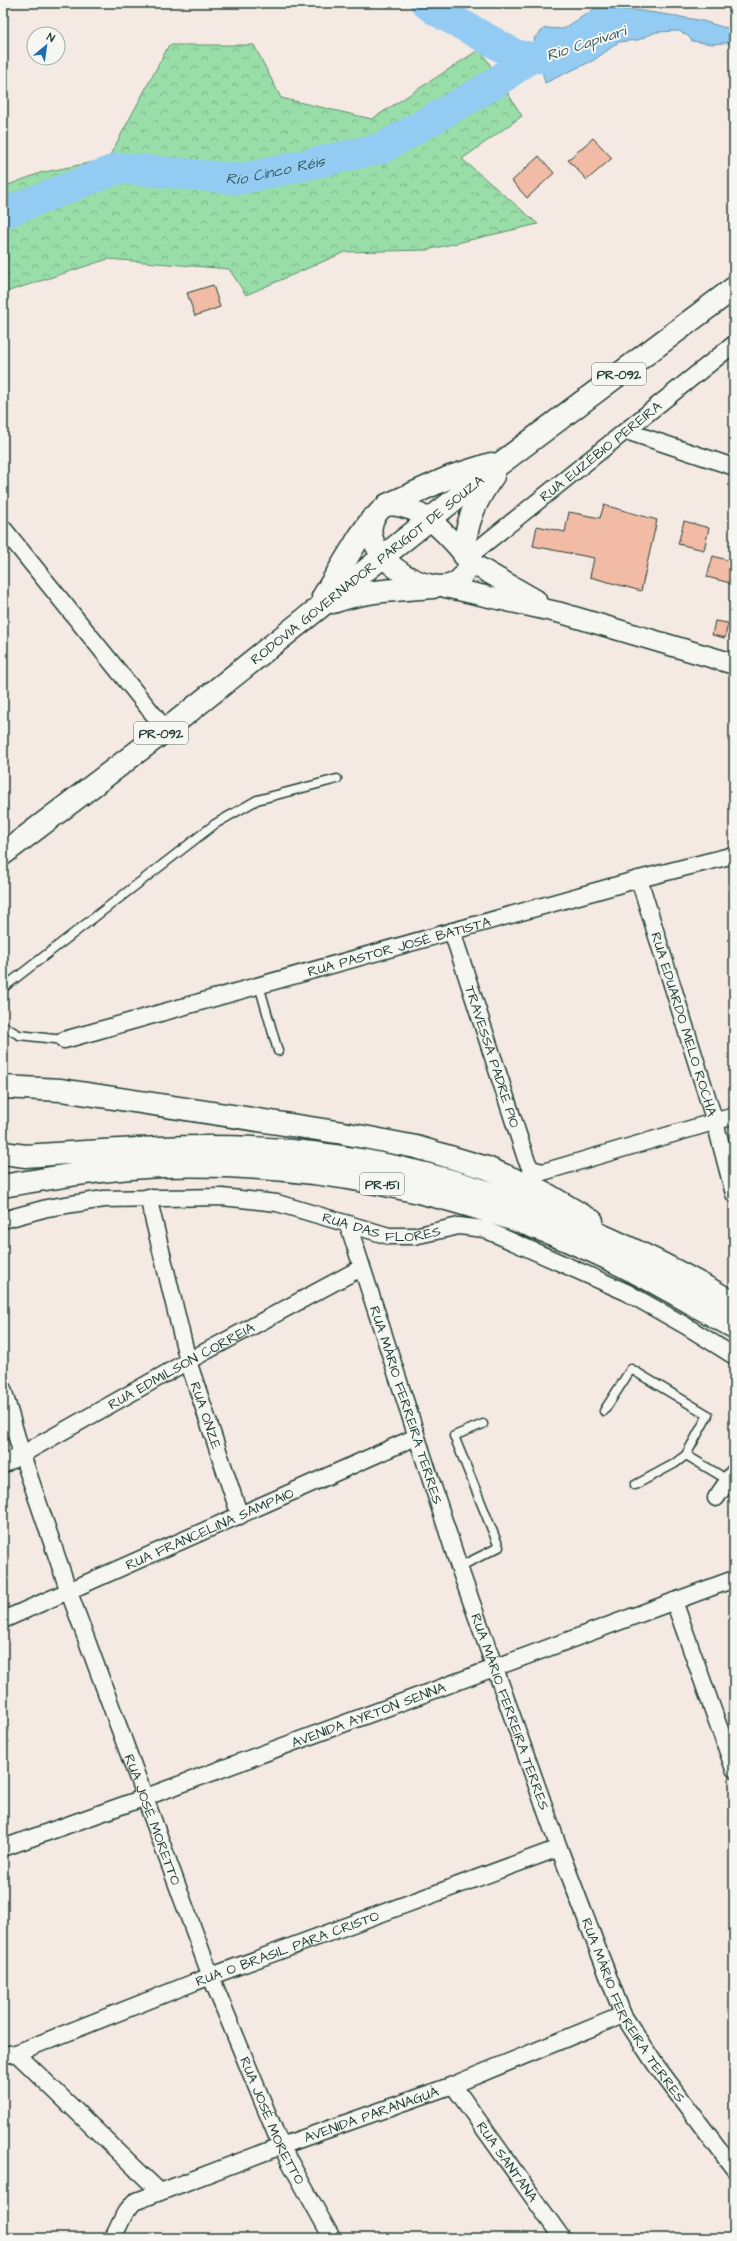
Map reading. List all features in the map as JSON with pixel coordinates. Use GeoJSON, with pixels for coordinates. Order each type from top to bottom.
{"type":"FeatureCollection","features":[{"type":"Feature","properties":{"kind":"main road","name":"RODOVIA GOVERNADOR PARIGOT DE SOUZA"},"geometry":{"type":"LineString","coordinates":[[3,854],[166,730],[504,460],[734,288]]}},
{"type":"Feature","properties":{"kind":"main road"},"geometry":{"type":"LineString","coordinates":[[317,608],[360,536],[380,512],[450,477],[504,460]]}},
{"type":"Feature","properties":{"kind":"main road"},"geometry":{"type":"LineString","coordinates":[[467,558],[466,531],[474,506],[504,460]]}},
{"type":"Feature","properties":{"kind":"main road"},"geometry":{"type":"LineString","coordinates":[[317,608],[353,594],[378,590],[439,587]]}},
{"type":"Feature","properties":{"kind":"main road","name":"PR-151"},"geometry":{"type":"LineString","coordinates":[[3,1087],[61,1090],[343,1133],[416,1147],[487,1168],[541,1190],[593,1222],[625,1246]]}},
{"type":"Feature","properties":{"kind":"main road","name":"PR-151"},"geometry":{"type":"LineString","coordinates":[[3,1153],[26,1156],[207,1147],[281,1150],[339,1156],[447,1180],[508,1199],[625,1246],[734,1303]]}},
{"type":"Feature","properties":{"kind":"main road","name":"PR-151"},"geometry":{"type":"LineString","coordinates":[[3,1174],[106,1165],[224,1166],[292,1170],[369,1182],[440,1197],[526,1225],[585,1248],[734,1327]]}},
{"type":"Feature","properties":{"kind":"main road","name":"PR-151"},"geometry":{"type":"LineString","coordinates":[[3,1186],[104,1172],[162,1166]]}},
{"type":"Feature","properties":{"kind":"street","name":"RUA EUZÉBIO PEREIRA"},"geometry":{"type":"LineString","coordinates":[[467,558],[734,344]]}},
{"type":"Feature","properties":{"kind":"street"},"geometry":{"type":"LineString","coordinates":[[626,431],[734,467]]}},
{"type":"Feature","properties":{"kind":"street"},"geometry":{"type":"LineString","coordinates":[[561,613],[499,580],[467,558],[430,520],[414,510],[397,505],[380,512],[372,539],[383,556],[404,573],[439,587],[561,613],[734,664]]}},
{"type":"Feature","properties":{"kind":"street"},"geometry":{"type":"LineString","coordinates":[[3,528],[166,730]]}},
{"type":"Feature","properties":{"kind":"street"},"geometry":{"type":"LineString","coordinates":[[439,587],[454,584],[462,577],[468,568],[467,558]]}},
{"type":"Feature","properties":{"kind":"street","name":"RUA PASTOR JOSÉ BATISTA"},"geometry":{"type":"LineString","coordinates":[[64,1040],[640,879],[734,855]]}},
{"type":"Feature","properties":{"kind":"street","name":"RUA EDUARDO MELO ROCHA"},"geometry":{"type":"LineString","coordinates":[[640,879],[715,1122],[734,1194]]}},
{"type":"Feature","properties":{"kind":"street","name":"TRAVESSA PADRE PIO"},"geometry":{"type":"LineString","coordinates":[[452,931],[526,1159],[531,1169],[543,1172],[715,1122]]}},
{"type":"Feature","properties":{"kind":"street"},"geometry":{"type":"LineString","coordinates":[[715,1122],[734,1116]]}},
{"type":"Feature","properties":{"kind":"street","name":"RUA DAS FLORES"},"geometry":{"type":"LineString","coordinates":[[3,1220],[48,1208],[104,1199],[148,1197],[222,1197],[277,1203],[389,1236],[414,1236],[459,1226],[484,1230],[626,1292],[686,1326],[734,1356]]}},
{"type":"Feature","properties":{"kind":"street","name":"RUA ONZE"},"geometry":{"type":"LineString","coordinates":[[148,1197],[188,1361],[240,1516]]}},
{"type":"Feature","properties":{"kind":"street","name":"RUA MÁRIO FERREIRA TERRES"},"geometry":{"type":"LineString","coordinates":[[348,1224],[459,1567],[559,1848],[623,2015],[655,2064],[734,2169]]}},
{"type":"Feature","properties":{"kind":"street","name":"RUA EDMILSON CORREIA"},"geometry":{"type":"LineString","coordinates":[[3,1465],[188,1361],[361,1268]]}},
{"type":"Feature","properties":{"kind":"street","name":"RUA JOSÉ MORETTO"},"geometry":{"type":"LineString","coordinates":[[3,1389],[22,1454],[69,1592],[212,1977],[282,2146],[326,2234]]}},
{"type":"Feature","properties":{"kind":"street","name":"RUA FRANCELINA SAMPAIO"},"geometry":{"type":"LineString","coordinates":[[3,1620],[416,1437]]}},
{"type":"Feature","properties":{"kind":"street"},"geometry":{"type":"LineString","coordinates":[[716,1498],[731,1476]]}},
{"type":"Feature","properties":{"kind":"street","name":"AVENIDA AYRTON SENNA"},"geometry":{"type":"LineString","coordinates":[[3,1848],[146,1797],[734,1579]]}},
{"type":"Feature","properties":{"kind":"street"},"geometry":{"type":"LineString","coordinates":[[674,1601],[734,1769]]}},
{"type":"Feature","properties":{"kind":"street","name":"RUA O BRASIL PARA CRISTO"},"geometry":{"type":"LineString","coordinates":[[10,2054],[559,1848]]}},
{"type":"Feature","properties":{"kind":"street","name":"AVENIDA PARANAGUÁ"},"geometry":{"type":"LineString","coordinates":[[113,2238],[125,2213],[134,2202],[282,2146],[453,2085],[623,2015]]}},
{"type":"Feature","properties":{"kind":"street"},"geometry":{"type":"LineString","coordinates":[[10,2054],[160,2192]]}},
{"type":"Feature","properties":{"kind":"street","name":"RUA SANTANA"},"geometry":{"type":"LineString","coordinates":[[453,2085],[562,2238]]}},
{"type":"Feature","properties":{"kind":"lane"},"geometry":{"type":"LineString","coordinates":[[3,988],[215,824],[257,800],[337,779]]}},
{"type":"Feature","properties":{"kind":"lane"},"geometry":{"type":"LineString","coordinates":[[259,985],[278,1051]]}},
{"type":"Feature","properties":{"kind":"lane"},"geometry":{"type":"LineString","coordinates":[[3,1026],[18,1035],[64,1040]]}},
{"type":"Feature","properties":{"kind":"lane"},"geometry":{"type":"LineString","coordinates":[[604,1411],[631,1369],[708,1415],[686,1456],[636,1485]]}},
{"type":"Feature","properties":{"kind":"lane"},"geometry":{"type":"LineString","coordinates":[[459,1567],[500,1547],[454,1436],[483,1424]]}},
{"type":"Feature","properties":{"kind":"lane"},"geometry":{"type":"LineString","coordinates":[[686,1456],[731,1476]]}},
{"type":"Feature","properties":{"kind":"green space"},"geometry":{"type":"Polygon","coordinates":[[[169,45],[254,45],[281,98],[372,119],[480,49],[522,116],[462,159],[538,224],[427,250],[345,252],[246,295],[229,269],[108,259],[3,293],[3,187],[40,173],[108,159],[169,45]]]}},
{"type":"Feature","properties":{"kind":"water"},"geometry":{"type":"Polygon","coordinates":[[[596,8],[635,10],[734,28],[734,42],[712,44],[692,41],[688,36],[679,31],[656,32],[638,40],[619,42],[594,60],[545,83],[534,38],[545,28],[563,29],[596,8]]]}},
{"type":"Feature","properties":{"kind":"building"},"geometry":{"type":"Polygon","coordinates":[[[593,138],[612,158],[587,180],[568,160],[593,138]]]}},
{"type":"Feature","properties":{"kind":"building"},"geometry":{"type":"Polygon","coordinates":[[[539,156],[554,173],[527,198],[512,181],[539,156]]]}},
{"type":"Feature","properties":{"kind":"building"},"geometry":{"type":"Polygon","coordinates":[[[213,285],[220,307],[195,316],[187,293],[213,285]]]}},
{"type":"Feature","properties":{"kind":"building"},"geometry":{"type":"Polygon","coordinates":[[[604,505],[657,520],[641,591],[590,577],[594,558],[533,546],[537,526],[565,532],[569,512],[600,518],[604,505]]]}},
{"type":"Feature","properties":{"kind":"building"},"geometry":{"type":"Polygon","coordinates":[[[684,521],[709,528],[704,550],[678,544],[684,521]]]}},
{"type":"Feature","properties":{"kind":"building"},"geometry":{"type":"Polygon","coordinates":[[[713,556],[734,562],[734,584],[707,577],[713,556]]]}},
{"type":"Feature","properties":{"kind":"building"},"geometry":{"type":"Polygon","coordinates":[[[715,621],[728,623],[725,638],[712,635],[715,621]]]}},
{"type":"Feature","properties":{"kind":"waterway","name":"Rio Capivari"},"geometry":{"type":"LineString","coordinates":[[426,3],[437,11],[518,56],[545,58]]}},
{"type":"Feature","properties":{"kind":"waterway","name":"Rio Cinco Réis"},"geometry":{"type":"LineString","coordinates":[[3,213],[119,168],[240,179],[382,148],[492,85],[530,58]]}}]}
